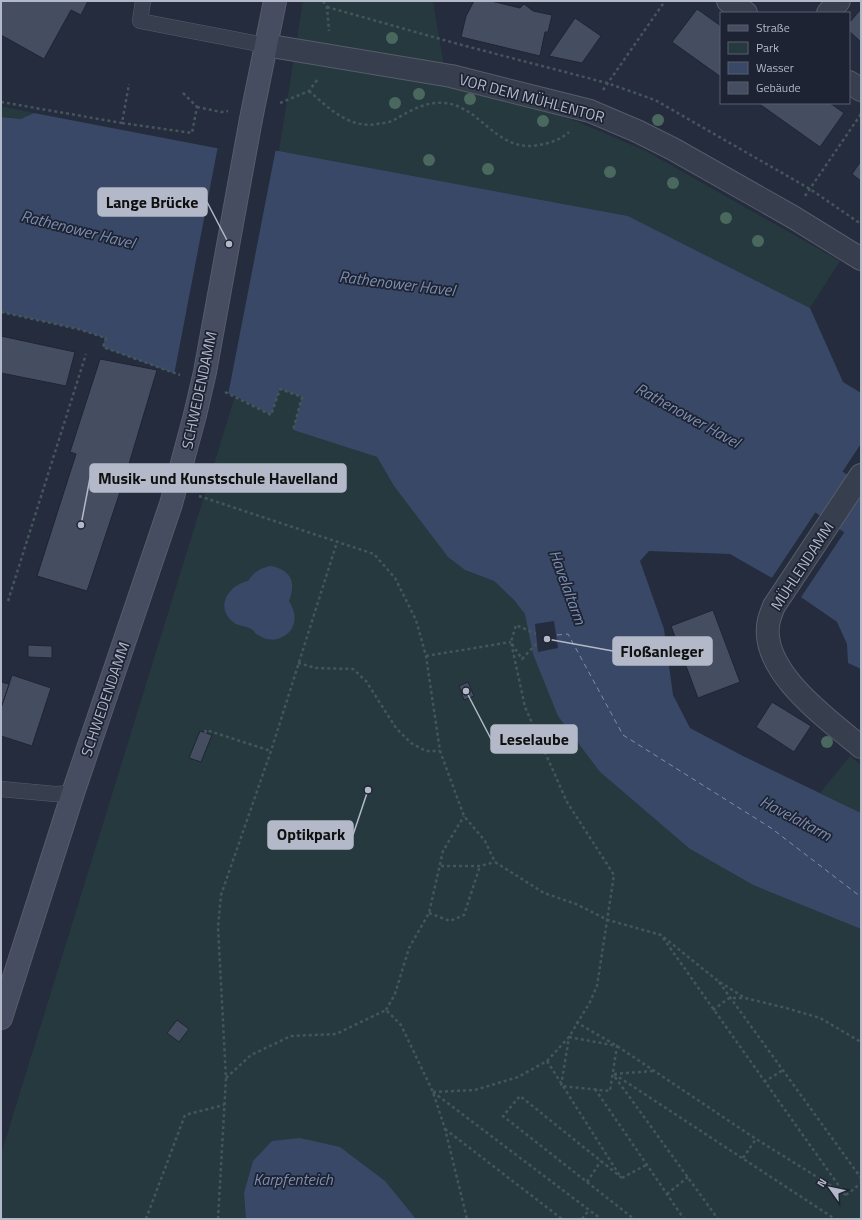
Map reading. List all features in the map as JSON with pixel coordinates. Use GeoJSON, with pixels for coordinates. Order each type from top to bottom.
{"type":"FeatureCollection","features":[{"type":"Feature","properties":{"kind":"main road","name":"SCHWEDENDAMM"},"geometry":{"type":"LineString","coordinates":[[1,1018],[72,793],[171,504],[195,415],[205,372],[251,119],[275,1]]}},
{"type":"Feature","properties":{"kind":"street"},"geometry":{"type":"LineString","coordinates":[[728,1],[744,12]]}},
{"type":"Feature","properties":{"kind":"street"},"geometry":{"type":"LineString","coordinates":[[829,12],[839,1]]}},
{"type":"Feature","properties":{"kind":"street","name":"VOR DEM MÜHLENTOR"},"geometry":{"type":"LineString","coordinates":[[265,45],[451,76],[590,111],[637,131],[673,149],[861,259]]}},
{"type":"Feature","properties":{"kind":"street"},"geometry":{"type":"LineString","coordinates":[[850,83],[861,90]]}},
{"type":"Feature","properties":{"kind":"street","name":"MÜHLENDAMM"},"geometry":{"type":"LineString","coordinates":[[861,475],[774,606],[768,621],[769,644],[776,662],[786,679],[828,719],[861,747]]}},
{"type":"Feature","properties":{"kind":"lane"},"geometry":{"type":"LineString","coordinates":[[143,1],[140,21],[265,45]]}},
{"type":"Feature","properties":{"kind":"lane"},"geometry":{"type":"LineString","coordinates":[[1,789],[55,794],[72,793]]}},
{"type":"Feature","properties":{"kind":"path"},"geometry":{"type":"LineString","coordinates":[[616,71],[666,1]]}},
{"type":"Feature","properties":{"kind":"path"},"geometry":{"type":"LineString","coordinates":[[122,122],[128,84]]}},
{"type":"Feature","properties":{"kind":"path"},"geometry":{"type":"LineString","coordinates":[[180,91],[197,107],[221,112]]}},
{"type":"Feature","properties":{"kind":"path"},"geometry":{"type":"LineString","coordinates":[[309,91],[336,114],[354,123],[369,125],[390,122],[427,103],[446,103],[463,108],[476,116],[498,136],[515,144],[532,146],[561,138],[579,124],[590,111]]}},
{"type":"Feature","properties":{"kind":"path"},"geometry":{"type":"LineString","coordinates":[[1,102],[192,134],[197,107]]}},
{"type":"Feature","properties":{"kind":"path"},"geometry":{"type":"LineString","coordinates":[[817,178],[861,114]]}},
{"type":"Feature","properties":{"kind":"path"},"geometry":{"type":"LineString","coordinates":[[1,312],[78,329],[106,338],[102,347],[181,375]]}},
{"type":"Feature","properties":{"kind":"path"},"geometry":{"type":"LineString","coordinates":[[8,601],[86,354]]}},
{"type":"Feature","properties":{"kind":"path"},"geometry":{"type":"LineString","coordinates":[[222,391],[271,415],[280,389],[302,397],[293,430]]}},
{"type":"Feature","properties":{"kind":"path"},"geometry":{"type":"LineString","coordinates":[[205,498],[374,554],[395,578],[416,620],[426,656],[440,751],[464,816],[485,841],[495,862],[544,893],[576,904],[608,920],[661,935],[718,981],[744,998]]}},
{"type":"Feature","properties":{"kind":"path"},"geometry":{"type":"LineString","coordinates":[[218,1219],[226,1078],[218,927],[221,895],[271,751],[337,542]]}},
{"type":"Feature","properties":{"kind":"path"},"geometry":{"type":"LineString","coordinates":[[536,634],[516,625],[511,642],[525,707],[567,802],[614,875],[608,920],[596,986],[590,1002],[576,1022],[569,1037],[561,1086]]}},
{"type":"Feature","properties":{"kind":"path"},"geometry":{"type":"LineString","coordinates":[[426,656],[511,642]]}},
{"type":"Feature","properties":{"kind":"path"},"geometry":{"type":"LineString","coordinates":[[511,642],[522,659],[537,643]]}},
{"type":"Feature","properties":{"kind":"path"},"geometry":{"type":"LineString","coordinates":[[298,663],[316,668],[353,669],[366,681],[396,728],[411,742],[426,751],[440,751]]}},
{"type":"Feature","properties":{"kind":"path"},"geometry":{"type":"LineString","coordinates":[[206,733],[206,730],[271,751]]}},
{"type":"Feature","properties":{"kind":"path"},"geometry":{"type":"LineString","coordinates":[[226,1078],[251,1055],[291,1036],[336,1034],[386,1010],[395,994],[409,948],[429,913],[443,852],[464,816]]}},
{"type":"Feature","properties":{"kind":"path"},"geometry":{"type":"LineString","coordinates":[[441,866],[480,866],[495,862]]}},
{"type":"Feature","properties":{"kind":"path"},"geometry":{"type":"LineString","coordinates":[[429,913],[450,921],[464,915],[480,866]]}},
{"type":"Feature","properties":{"kind":"path"},"geometry":{"type":"LineString","coordinates":[[661,935],[712,1010],[846,1196]]}},
{"type":"Feature","properties":{"kind":"path"},"geometry":{"type":"LineString","coordinates":[[718,981],[861,1178]]}},
{"type":"Feature","properties":{"kind":"path"},"geometry":{"type":"LineString","coordinates":[[712,1010],[729,998],[744,998],[820,1018],[861,1042]]}},
{"type":"Feature","properties":{"kind":"path"},"geometry":{"type":"LineString","coordinates":[[386,1010],[401,1025],[433,1092],[445,1128],[467,1219]]}},
{"type":"Feature","properties":{"kind":"path"},"geometry":{"type":"LineString","coordinates":[[576,1022],[617,1046],[756,1140],[846,1196]]}},
{"type":"Feature","properties":{"kind":"path"},"geometry":{"type":"LineString","coordinates":[[433,1092],[475,1090],[518,1077],[547,1061],[569,1037]]}},
{"type":"Feature","properties":{"kind":"path"},"geometry":{"type":"LineString","coordinates":[[569,1037],[617,1046]]}},
{"type":"Feature","properties":{"kind":"path"},"geometry":{"type":"LineString","coordinates":[[561,1086],[610,1091],[614,1074],[617,1046]]}},
{"type":"Feature","properties":{"kind":"path"},"geometry":{"type":"LineString","coordinates":[[547,1061],[561,1086],[622,1178]]}},
{"type":"Feature","properties":{"kind":"path"},"geometry":{"type":"LineString","coordinates":[[764,1082],[783,1070]]}},
{"type":"Feature","properties":{"kind":"path"},"geometry":{"type":"LineString","coordinates":[[614,1074],[654,1071]]}},
{"type":"Feature","properties":{"kind":"path"},"geometry":{"type":"LineString","coordinates":[[614,1074],[835,1219]]}},
{"type":"Feature","properties":{"kind":"path"},"geometry":{"type":"LineString","coordinates":[[614,1074],[718,1219]]}},
{"type":"Feature","properties":{"kind":"path"},"geometry":{"type":"LineString","coordinates":[[595,1089],[684,1219]]}},
{"type":"Feature","properties":{"kind":"path"},"geometry":{"type":"LineString","coordinates":[[433,1092],[602,1219]]}},
{"type":"Feature","properties":{"kind":"path"},"geometry":{"type":"LineString","coordinates":[[622,1178],[520,1096],[503,1116],[634,1219]]}},
{"type":"Feature","properties":{"kind":"path"},"geometry":{"type":"LineString","coordinates":[[146,1219],[185,1115],[224,1105]]}},
{"type":"Feature","properties":{"kind":"path"},"geometry":{"type":"LineString","coordinates":[[445,1128],[562,1219]]}},
{"type":"Feature","properties":{"kind":"path"},"geometry":{"type":"LineString","coordinates":[[743,1158],[756,1140]]}},
{"type":"Feature","properties":{"kind":"path"},"geometry":{"type":"LineString","coordinates":[[587,1182],[601,1161]]}},
{"type":"Feature","properties":{"kind":"path"},"geometry":{"type":"LineString","coordinates":[[622,1178],[646,1165]]}},
{"type":"Feature","properties":{"kind":"path"},"geometry":{"type":"LineString","coordinates":[[667,1194],[688,1177]]}},
{"type":"Feature","properties":{"kind":"path"},"geometry":{"type":"LineString","coordinates":[[846,1196],[861,1184]]}},
{"type":"Feature","properties":{"kind":"path"},"geometry":{"type":"LineString","coordinates":[[582,1219],[589,1210]]}},
{"type":"Feature","properties":{"kind":"green space"},"geometry":{"type":"Polygon","coordinates":[[[303,1],[433,1],[446,79],[576,121],[646,151],[840,261],[810,308],[628,216],[279,151],[303,1]]]}},
{"type":"Feature","properties":{"kind":"green space"},"geometry":{"type":"Polygon","coordinates":[[[1,106],[34,113],[22,119],[1,117],[1,106]]]}},
{"type":"Feature","properties":{"kind":"green space"},"geometry":{"type":"Polygon","coordinates":[[[280,389],[302,397],[293,430],[377,457],[394,486],[465,570],[494,581],[526,614],[533,654],[600,772],[690,849],[753,885],[861,929],[861,1219],[416,1219],[415,1217],[244,1193],[246,1219],[1,1219],[1,1154],[235,396],[271,415],[280,389]]]}},
{"type":"Feature","properties":{"kind":"green space"},"geometry":{"type":"Polygon","coordinates":[[[850,756],[861,765],[861,813],[820,793],[850,756]]]}},
{"type":"Feature","properties":{"kind":"water","name":"Havelaltarm"},"geometry":{"type":"Polygon","coordinates":[[[34,113],[216,148],[279,151],[628,216],[810,308],[843,382],[861,393],[861,444],[772,578],[730,554],[649,551],[640,561],[664,629],[673,695],[690,728],[743,756],[861,813],[861,929],[753,885],[690,849],[600,772],[558,716],[533,654],[525,614],[514,600],[494,581],[465,570],[448,557],[394,486],[377,457],[293,430],[302,397],[280,389],[271,415],[235,396],[103,347],[105,338],[78,329],[1,312],[1,117],[21,119],[34,113]]]}},
{"type":"Feature","properties":{"kind":"water"},"geometry":{"type":"Polygon","coordinates":[[[861,507],[861,669],[848,663],[847,644],[837,622],[801,597],[861,507]]]}},
{"type":"Feature","properties":{"kind":"water"},"geometry":{"type":"Polygon","coordinates":[[[271,566],[284,571],[290,578],[292,588],[289,601],[293,608],[295,619],[291,630],[288,633],[280,638],[271,640],[262,637],[249,628],[234,623],[227,615],[225,603],[226,597],[230,591],[241,583],[248,581],[258,571],[271,566]]]}},
{"type":"Feature","properties":{"kind":"water","name":"Karpfenteich"},"geometry":{"type":"Polygon","coordinates":[[[300,1138],[340,1147],[385,1181],[416,1219],[246,1219],[244,1193],[253,1161],[272,1141],[300,1138]]]}},
{"type":"Feature","properties":{"kind":"pier"},"geometry":{"type":"Polygon","coordinates":[[[218,146],[276,148],[228,395],[174,375],[218,146]]]}},
{"type":"Feature","properties":{"kind":"pier"},"geometry":{"type":"Polygon","coordinates":[[[861,444],[861,447],[773,579],[772,578],[861,444]]]}},
{"type":"Feature","properties":{"kind":"pier"},"geometry":{"type":"Polygon","coordinates":[[[861,505],[801,597],[799,596],[861,505]]]}},
{"type":"Feature","properties":{"kind":"pier"},"geometry":{"type":"Polygon","coordinates":[[[554,621],[558,648],[538,652],[535,624],[554,621]]]}},
{"type":"Feature","properties":{"kind":"building"},"geometry":{"type":"Polygon","coordinates":[[[1,1],[88,1],[81,15],[71,10],[44,59],[1,35],[1,1]]]}},
{"type":"Feature","properties":{"kind":"building"},"geometry":{"type":"Polygon","coordinates":[[[474,1],[491,1],[520,8],[524,4],[533,11],[552,15],[548,32],[545,32],[540,56],[461,37],[466,16],[474,1]]]}},
{"type":"Feature","properties":{"kind":"building"},"geometry":{"type":"Polygon","coordinates":[[[697,9],[720,25],[720,76],[672,42],[697,9]]]}},
{"type":"Feature","properties":{"kind":"building"},"geometry":{"type":"Polygon","coordinates":[[[861,9],[861,42],[850,32],[850,22],[861,9]]]}},
{"type":"Feature","properties":{"kind":"building"},"geometry":{"type":"Polygon","coordinates":[[[575,18],[601,36],[582,63],[549,56],[575,18]]]}},
{"type":"Feature","properties":{"kind":"building"},"geometry":{"type":"Polygon","coordinates":[[[759,104],[831,104],[844,113],[820,147],[759,104]]]}},
{"type":"Feature","properties":{"kind":"building"},"geometry":{"type":"Polygon","coordinates":[[[861,161],[861,181],[852,174],[861,161]]]}},
{"type":"Feature","properties":{"kind":"building"},"geometry":{"type":"Polygon","coordinates":[[[1,336],[75,352],[66,386],[1,373],[1,336]]]}},
{"type":"Feature","properties":{"kind":"building"},"geometry":{"type":"Polygon","coordinates":[[[100,359],[157,370],[126,474],[87,591],[37,576],[76,454],[70,452],[100,359]]]}},
{"type":"Feature","properties":{"kind":"building"},"geometry":{"type":"Polygon","coordinates":[[[713,610],[740,682],[698,698],[671,626],[713,610]]]}},
{"type":"Feature","properties":{"kind":"building"},"geometry":{"type":"Polygon","coordinates":[[[28,645],[52,646],[52,658],[28,657],[28,645]]]}},
{"type":"Feature","properties":{"kind":"building"},"geometry":{"type":"Polygon","coordinates":[[[12,675],[51,688],[32,746],[1,736],[1,708],[12,675]]]}},
{"type":"Feature","properties":{"kind":"building"},"geometry":{"type":"Polygon","coordinates":[[[1,682],[9,684],[1,708],[1,682]]]}},
{"type":"Feature","properties":{"kind":"building"},"geometry":{"type":"Polygon","coordinates":[[[468,682],[474,696],[464,700],[459,686],[468,682]]]}},
{"type":"Feature","properties":{"kind":"building"},"geometry":{"type":"Polygon","coordinates":[[[772,702],[811,726],[794,752],[756,727],[772,702]]]}},
{"type":"Feature","properties":{"kind":"building"},"geometry":{"type":"Polygon","coordinates":[[[200,731],[212,735],[201,762],[189,758],[200,731]]]}},
{"type":"Feature","properties":{"kind":"building"},"geometry":{"type":"Polygon","coordinates":[[[177,1020],[189,1029],[179,1042],[167,1033],[177,1020]]]}},
{"type":"Feature","properties":{"kind":"waterway","name":"Rathenower Havel"},"geometry":{"type":"LineString","coordinates":[[769,459],[829,492],[861,514]]}},
{"type":"Feature","properties":{"kind":"ferry route"},"geometry":{"type":"LineString","coordinates":[[557,635],[568,634],[623,735],[771,828],[861,897]]}},
{"type":"Feature","properties":{"kind":"place","name":"Lange Brücke"},"geometry":{"type":"Point","coordinates":[229,244]}},
{"type":"Feature","properties":{"kind":"place","name":"Musik- und Kunstschule Havelland"},"geometry":{"type":"Point","coordinates":[81,525]}},
{"type":"Feature","properties":{"kind":"place","name":"Floßanleger"},"geometry":{"type":"Point","coordinates":[547,639]}},
{"type":"Feature","properties":{"kind":"place","name":"Leselaube"},"geometry":{"type":"Point","coordinates":[466,691]}},
{"type":"Feature","properties":{"kind":"place","name":"Optikpark"},"geometry":{"type":"Point","coordinates":[368,790]}}]}
